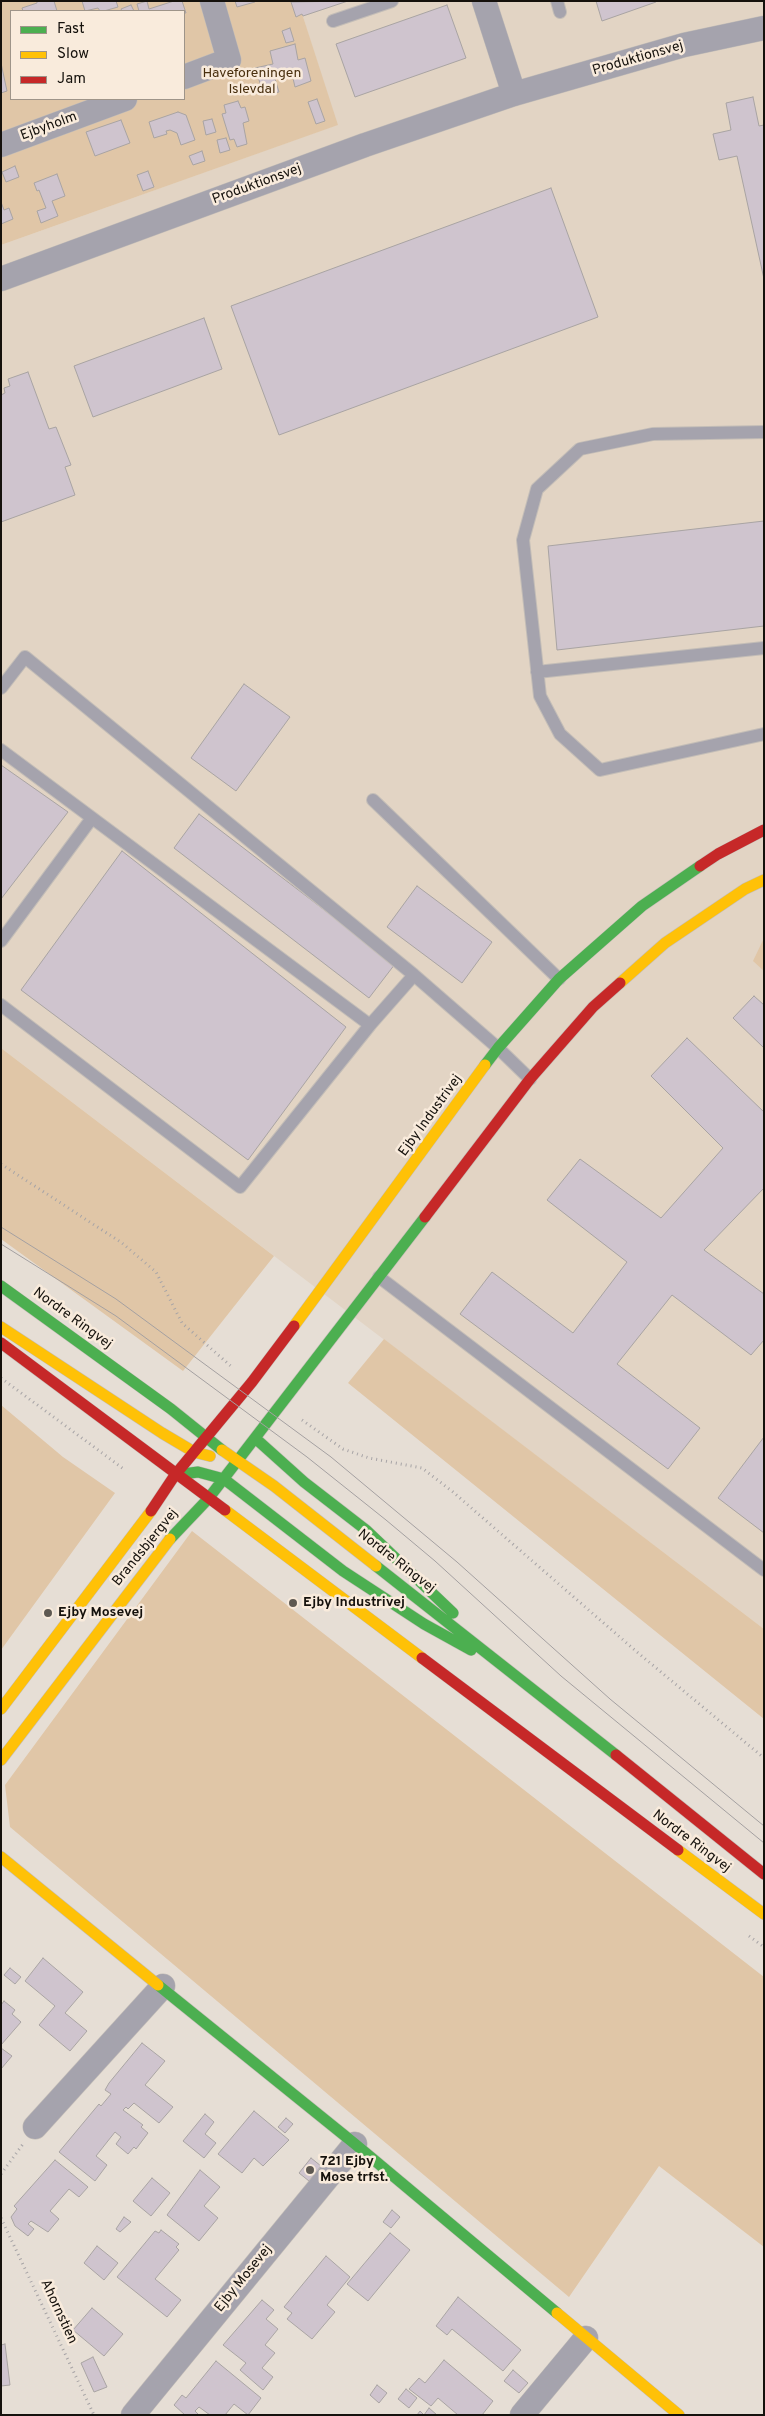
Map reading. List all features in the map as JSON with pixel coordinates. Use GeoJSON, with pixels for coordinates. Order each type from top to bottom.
{"type":"FeatureCollection","features":[{"type":"Feature","properties":{"kind":"street"},"geometry":{"type":"LineString","coordinates":[[185,77],[230,60],[212,1]]}},
{"type":"Feature","properties":{"kind":"street"},"geometry":{"type":"LineString","coordinates":[[484,1],[514,94]]}},
{"type":"Feature","properties":{"kind":"street","name":"Produktionsvej"},"geometry":{"type":"LineString","coordinates":[[1,279],[356,149],[514,94],[684,45],[764,28]]}},
{"type":"Feature","properties":{"kind":"street","name":"Ejbyholm"},"geometry":{"type":"LineString","coordinates":[[1,145],[122,100]]}},
{"type":"Feature","properties":{"kind":"street","name":"Ejby Industrivej"},"geometry":{"type":"LineString","coordinates":[[175,1474],[252,1382],[398,1188],[498,1048],[560,979],[642,906],[718,854],[764,830]]}},
{"type":"Feature","properties":{"kind":"street"},"geometry":{"type":"LineString","coordinates":[[208,1500],[530,1080],[593,1007],[665,943],[745,889],[764,880]]}},
{"type":"Feature","properties":{"kind":"street","name":"Nordre Ringvej"},"geometry":{"type":"LineString","coordinates":[[1,1286],[171,1409],[205,1438],[239,1459],[512,1672],[764,1874]]}},
{"type":"Feature","properties":{"kind":"street"},"geometry":{"type":"LineString","coordinates":[[1,1327],[194,1452],[216,1458],[239,1459]]}},
{"type":"Feature","properties":{"kind":"street","name":"Nordre Ringvej"},"geometry":{"type":"LineString","coordinates":[[1,1343],[208,1500],[764,1914]]}},
{"type":"Feature","properties":{"kind":"street"},"geometry":{"type":"LineString","coordinates":[[255,1438],[304,1482],[366,1530],[512,1672]]}},
{"type":"Feature","properties":{"kind":"street"},"geometry":{"type":"LineString","coordinates":[[175,1474],[198,1472],[224,1480],[343,1570],[416,1619],[512,1672]]}},
{"type":"Feature","properties":{"kind":"street","name":"Brandsbjergvej"},"geometry":{"type":"LineString","coordinates":[[1,1709],[148,1515],[175,1474]]}},
{"type":"Feature","properties":{"kind":"street","name":"Brandsbjergvej"},"geometry":{"type":"LineString","coordinates":[[1,1760],[174,1533],[208,1500]]}},
{"type":"Feature","properties":{"kind":"street"},"geometry":{"type":"LineString","coordinates":[[1,1856],[355,2144],[679,2415]]}},
{"type":"Feature","properties":{"kind":"street"},"geometry":{"type":"LineString","coordinates":[[35,2127],[163,1986]]}},
{"type":"Feature","properties":{"kind":"street","name":"Ejby Mosevej"},"geometry":{"type":"LineString","coordinates":[[133,2415],[355,2144]]}},
{"type":"Feature","properties":{"kind":"street"},"geometry":{"type":"LineString","coordinates":[[522,2415],[586,2338]]}},
{"type":"Feature","properties":{"kind":"lane"},"geometry":{"type":"LineString","coordinates":[[333,21],[392,1]]}},
{"type":"Feature","properties":{"kind":"lane"},"geometry":{"type":"LineString","coordinates":[[764,432],[653,434],[580,449],[538,489],[523,540],[540,696],[560,734],[600,770],[764,734]]}},
{"type":"Feature","properties":{"kind":"lane"},"geometry":{"type":"LineString","coordinates":[[537,672],[764,648]]}},
{"type":"Feature","properties":{"kind":"lane"},"geometry":{"type":"LineString","coordinates":[[1,688],[25,657],[414,975],[498,1048],[530,1080]]}},
{"type":"Feature","properties":{"kind":"lane"},"geometry":{"type":"LineString","coordinates":[[1,750],[370,1025]]}},
{"type":"Feature","properties":{"kind":"lane"},"geometry":{"type":"LineString","coordinates":[[373,800],[560,979]]}},
{"type":"Feature","properties":{"kind":"lane"},"geometry":{"type":"LineString","coordinates":[[1,941],[92,818]]}},
{"type":"Feature","properties":{"kind":"lane"},"geometry":{"type":"LineString","coordinates":[[1,1005],[240,1187],[370,1025],[414,975]]}},
{"type":"Feature","properties":{"kind":"lane"},"geometry":{"type":"LineString","coordinates":[[379,1277],[764,1570]]}},
{"type":"Feature","properties":{"kind":"path"},"geometry":{"type":"LineString","coordinates":[[1,1164],[122,1243],[156,1272],[182,1323],[219,1358],[252,1382]]}},
{"type":"Feature","properties":{"kind":"path"},"geometry":{"type":"LineString","coordinates":[[283,1404],[343,1449],[369,1458],[422,1468],[453,1492],[637,1652],[764,1758]]}},
{"type":"Feature","properties":{"kind":"path"},"geometry":{"type":"LineString","coordinates":[[1,2174],[35,2127]]}},
{"type":"Feature","properties":{"kind":"path","name":"Ahornstien"},"geometry":{"type":"LineString","coordinates":[[1,2218],[94,2415]]}},
{"type":"Feature","properties":{"kind":"shaded area"},"geometry":{"type":"Polygon","coordinates":[[[298,1],[764,1],[764,1629],[1,1048],[1,245],[337,125],[298,1]]]}},
{"type":"Feature","properties":{"kind":"green space","name":"Haveforeningen Islevdal"},"geometry":{"type":"Polygon","coordinates":[[[1,1],[298,1],[338,125],[1,245],[1,1]]]}},
{"type":"Feature","properties":{"kind":"green space"},"geometry":{"type":"Polygon","coordinates":[[[764,938],[764,971],[753,961],[764,938]]]}},
{"type":"Feature","properties":{"kind":"green space"},"geometry":{"type":"Polygon","coordinates":[[[1,1048],[274,1256],[183,1371],[1,1239],[1,1048]]]}},
{"type":"Feature","properties":{"kind":"green space"},"geometry":{"type":"Polygon","coordinates":[[[384,1339],[764,1629],[764,1719],[348,1383],[384,1339]]]}},
{"type":"Feature","properties":{"kind":"green space"},"geometry":{"type":"Polygon","coordinates":[[[1,1405],[63,1457],[115,1493],[1,1650],[1,1405]]]}},
{"type":"Feature","properties":{"kind":"green space"},"geometry":{"type":"Polygon","coordinates":[[[192,1531],[764,1977],[764,2247],[659,2166],[569,2297],[10,1827],[5,1785],[192,1531]]]}},
{"type":"Feature","properties":{"kind":"building"},"geometry":{"type":"Polygon","coordinates":[[[37,1],[54,1],[57,10],[23,10],[22,8],[37,3],[37,1]]]}},
{"type":"Feature","properties":{"kind":"building"},"geometry":{"type":"Polygon","coordinates":[[[82,1],[116,1],[118,7],[108,10],[99,10],[98,8],[85,10],[82,1]]]}},
{"type":"Feature","properties":{"kind":"building"},"geometry":{"type":"Polygon","coordinates":[[[147,1],[149,9],[174,1],[182,1],[185,10],[139,10],[137,4],[147,1]]]}},
{"type":"Feature","properties":{"kind":"building"},"geometry":{"type":"Polygon","coordinates":[[[235,1],[255,1],[255,2],[237,7],[235,1]]]}},
{"type":"Feature","properties":{"kind":"building"},"geometry":{"type":"Polygon","coordinates":[[[348,1],[296,17],[291,2],[348,1]]]}},
{"type":"Feature","properties":{"kind":"building"},"geometry":{"type":"Polygon","coordinates":[[[596,1],[656,1],[656,2],[602,21],[596,1]]]}},
{"type":"Feature","properties":{"kind":"building"},"geometry":{"type":"Polygon","coordinates":[[[131,5],[134,10],[122,10],[131,5]]]}},
{"type":"Feature","properties":{"kind":"building"},"geometry":{"type":"Polygon","coordinates":[[[447,5],[466,58],[355,97],[336,44],[447,5]]]}},
{"type":"Feature","properties":{"kind":"building"},"geometry":{"type":"Polygon","coordinates":[[[290,28],[294,41],[286,43],[282,31],[290,28]]]}},
{"type":"Feature","properties":{"kind":"building"},"geometry":{"type":"Polygon","coordinates":[[[295,44],[298,60],[305,58],[311,81],[295,87],[292,74],[275,79],[279,92],[264,95],[255,68],[273,64],[270,51],[295,44]]]}},
{"type":"Feature","properties":{"kind":"building"},"geometry":{"type":"Polygon","coordinates":[[[1,63],[7,91],[1,93],[1,63]]]}},
{"type":"Feature","properties":{"kind":"building"},"geometry":{"type":"Polygon","coordinates":[[[753,97],[759,126],[764,125],[764,279],[737,156],[719,160],[713,134],[731,130],[726,103],[753,97]]]}},
{"type":"Feature","properties":{"kind":"building"},"geometry":{"type":"Polygon","coordinates":[[[317,99],[325,121],[316,124],[308,102],[317,99]]]}},
{"type":"Feature","properties":{"kind":"building"},"geometry":{"type":"Polygon","coordinates":[[[238,101],[241,108],[245,107],[249,121],[243,123],[247,144],[237,147],[234,139],[230,140],[222,114],[226,113],[224,105],[238,101]]]}},
{"type":"Feature","properties":{"kind":"building"},"geometry":{"type":"Polygon","coordinates":[[[178,112],[186,115],[195,140],[181,145],[177,133],[170,130],[166,131],[167,134],[154,138],[149,122],[178,112]]]}},
{"type":"Feature","properties":{"kind":"building"},"geometry":{"type":"Polygon","coordinates":[[[212,119],[216,132],[206,135],[203,121],[212,119]]]}},
{"type":"Feature","properties":{"kind":"building"},"geometry":{"type":"Polygon","coordinates":[[[121,120],[130,143],[95,156],[86,132],[121,120]]]}},
{"type":"Feature","properties":{"kind":"building"},"geometry":{"type":"Polygon","coordinates":[[[226,138],[230,150],[220,153],[217,140],[226,138]]]}},
{"type":"Feature","properties":{"kind":"building"},"geometry":{"type":"Polygon","coordinates":[[[202,151],[205,161],[193,165],[189,156],[202,151]]]}},
{"type":"Feature","properties":{"kind":"building"},"geometry":{"type":"Polygon","coordinates":[[[15,166],[19,177],[6,182],[2,172],[15,166]]]}},
{"type":"Feature","properties":{"kind":"building"},"geometry":{"type":"Polygon","coordinates":[[[148,171],[154,187],[143,191],[137,175],[148,171]]]}},
{"type":"Feature","properties":{"kind":"building"},"geometry":{"type":"Polygon","coordinates":[[[57,174],[65,196],[52,201],[58,216],[41,223],[37,211],[46,208],[34,183],[57,174]]]}},
{"type":"Feature","properties":{"kind":"building"},"geometry":{"type":"Polygon","coordinates":[[[551,188],[598,317],[279,435],[231,306],[551,188]]]}},
{"type":"Feature","properties":{"kind":"building"},"geometry":{"type":"Polygon","coordinates":[[[1,202],[4,210],[9,208],[13,219],[1,224],[1,202]]]}},
{"type":"Feature","properties":{"kind":"building"},"geometry":{"type":"Polygon","coordinates":[[[204,318],[222,369],[93,417],[74,366],[204,318]]]}},
{"type":"Feature","properties":{"kind":"building"},"geometry":{"type":"Polygon","coordinates":[[[28,372],[49,429],[56,427],[71,465],[65,467],[75,495],[1,522],[1,395],[5,393],[4,388],[10,386],[8,379],[28,372]]]}},
{"type":"Feature","properties":{"kind":"building"},"geometry":{"type":"Polygon","coordinates":[[[764,521],[764,626],[557,650],[548,546],[764,521]]]}},
{"type":"Feature","properties":{"kind":"building"},"geometry":{"type":"Polygon","coordinates":[[[244,684],[290,717],[236,791],[191,758],[244,684]]]}},
{"type":"Feature","properties":{"kind":"building"},"geometry":{"type":"Polygon","coordinates":[[[1,765],[68,812],[1,899],[1,765]]]}},
{"type":"Feature","properties":{"kind":"building"},"geometry":{"type":"Polygon","coordinates":[[[199,814],[395,964],[369,998],[174,848],[199,814]]]}},
{"type":"Feature","properties":{"kind":"building"},"geometry":{"type":"Polygon","coordinates":[[[122,851],[346,1027],[248,1160],[21,990],[122,851]]]}},
{"type":"Feature","properties":{"kind":"building"},"geometry":{"type":"Polygon","coordinates":[[[417,886],[492,942],[462,983],[387,927],[417,886]]]}},
{"type":"Feature","properties":{"kind":"building"},"geometry":{"type":"Polygon","coordinates":[[[754,996],[764,1005],[764,1048],[733,1018],[754,996]]]}},
{"type":"Feature","properties":{"kind":"building"},"geometry":{"type":"Polygon","coordinates":[[[687,1038],[764,1112],[764,1188],[704,1250],[764,1294],[764,1340],[751,1355],[672,1295],[617,1364],[700,1428],[668,1469],[460,1314],[492,1272],[573,1333],[627,1262],[547,1200],[580,1159],[661,1218],[723,1148],[651,1076],[687,1038]]]}},
{"type":"Feature","properties":{"kind":"building"},"geometry":{"type":"Polygon","coordinates":[[[764,1437],[764,1533],[718,1498],[764,1437]]]}},
{"type":"Feature","properties":{"kind":"building"},"geometry":{"type":"Polygon","coordinates":[[[43,1958],[83,1992],[65,2013],[87,2031],[70,2051],[39,2025],[55,2006],[25,1981],[43,1958]]]}},
{"type":"Feature","properties":{"kind":"building"},"geometry":{"type":"Polygon","coordinates":[[[10,1968],[21,1977],[15,1984],[4,1975],[10,1968]]]}},
{"type":"Feature","properties":{"kind":"building"},"geometry":{"type":"Polygon","coordinates":[[[4,2001],[15,2010],[12,2014],[21,2022],[1,2045],[1,2005],[4,2001]]]}},
{"type":"Feature","properties":{"kind":"building"},"geometry":{"type":"Polygon","coordinates":[[[142,2043],[165,2061],[145,2085],[173,2107],[159,2123],[134,2103],[128,2109],[126,2107],[123,2110],[143,2125],[141,2127],[148,2133],[136,2149],[134,2147],[128,2154],[116,2144],[121,2137],[115,2132],[96,2156],[107,2165],[95,2181],[59,2152],[99,2104],[101,2106],[111,2094],[105,2090],[109,2083],[142,2043]]]}},
{"type":"Feature","properties":{"kind":"building"},"geometry":{"type":"Polygon","coordinates":[[[1,2048],[12,2056],[1,2069],[1,2048]]]}},
{"type":"Feature","properties":{"kind":"building"},"geometry":{"type":"Polygon","coordinates":[[[254,2111],[289,2140],[263,2166],[254,2158],[242,2173],[218,2154],[254,2111]]]}},
{"type":"Feature","properties":{"kind":"building"},"geometry":{"type":"Polygon","coordinates":[[[205,2114],[214,2122],[205,2134],[216,2143],[204,2158],[183,2141],[205,2114]]]}},
{"type":"Feature","properties":{"kind":"building"},"geometry":{"type":"Polygon","coordinates":[[[286,2118],[293,2124],[285,2133],[278,2127],[286,2118]]]}},
{"type":"Feature","properties":{"kind":"building","name":"721 Ejby Mose trfst."},"geometry":{"type":"Polygon","coordinates":[[[311,2158],[321,2166],[309,2181],[299,2173],[311,2158]]]}},
{"type":"Feature","properties":{"kind":"building"},"geometry":{"type":"Polygon","coordinates":[[[55,2160],[88,2187],[79,2197],[69,2189],[50,2211],[59,2219],[48,2232],[31,2221],[28,2224],[34,2229],[28,2236],[15,2226],[11,2217],[17,2209],[14,2206],[55,2160]]]}},
{"type":"Feature","properties":{"kind":"building"},"geometry":{"type":"Polygon","coordinates":[[[200,2170],[220,2187],[204,2206],[218,2218],[199,2241],[167,2215],[200,2170]]]}},
{"type":"Feature","properties":{"kind":"building"},"geometry":{"type":"Polygon","coordinates":[[[152,2178],[170,2193],[151,2216],[133,2201],[152,2178]]]}},
{"type":"Feature","properties":{"kind":"building"},"geometry":{"type":"Polygon","coordinates":[[[392,2210],[400,2217],[391,2228],[383,2222],[392,2210]]]}},
{"type":"Feature","properties":{"kind":"building"},"geometry":{"type":"Polygon","coordinates":[[[124,2217],[131,2222],[120,2232],[116,2229],[124,2217]]]}},
{"type":"Feature","properties":{"kind":"building"},"geometry":{"type":"Polygon","coordinates":[[[161,2230],[179,2244],[176,2247],[179,2250],[155,2279],[181,2300],[167,2317],[117,2277],[155,2231],[159,2233],[161,2230]]]}},
{"type":"Feature","properties":{"kind":"building"},"geometry":{"type":"Polygon","coordinates":[[[390,2233],[410,2250],[368,2301],[347,2284],[390,2233]]]}},
{"type":"Feature","properties":{"kind":"building"},"geometry":{"type":"Polygon","coordinates":[[[97,2246],[118,2263],[104,2280],[84,2263],[97,2246]]]}},
{"type":"Feature","properties":{"kind":"building"},"geometry":{"type":"Polygon","coordinates":[[[326,2256],[350,2277],[327,2305],[335,2312],[312,2339],[287,2319],[292,2313],[284,2307],[326,2256]]]}},
{"type":"Feature","properties":{"kind":"building"},"geometry":{"type":"Polygon","coordinates":[[[458,2297],[521,2350],[503,2371],[452,2329],[447,2335],[436,2326],[458,2297]]]}},
{"type":"Feature","properties":{"kind":"building"},"geometry":{"type":"Polygon","coordinates":[[[262,2300],[274,2310],[266,2319],[278,2329],[265,2345],[275,2353],[262,2368],[273,2377],[263,2390],[240,2370],[246,2363],[223,2345],[262,2300]]]}},
{"type":"Feature","properties":{"kind":"building"},"geometry":{"type":"Polygon","coordinates":[[[92,2308],[123,2334],[104,2356],[73,2330],[92,2308]]]}},
{"type":"Feature","properties":{"kind":"building"},"geometry":{"type":"Polygon","coordinates":[[[5,2344],[10,2385],[1,2386],[1,2345],[5,2344]]]}},
{"type":"Feature","properties":{"kind":"building"},"geometry":{"type":"Polygon","coordinates":[[[93,2357],[107,2387],[94,2392],[81,2363],[93,2357]]]}},
{"type":"Feature","properties":{"kind":"building"},"geometry":{"type":"Polygon","coordinates":[[[444,2360],[493,2401],[482,2415],[458,2415],[438,2398],[431,2406],[409,2389],[419,2378],[425,2383],[444,2360]]]}},
{"type":"Feature","properties":{"kind":"building"},"geometry":{"type":"Polygon","coordinates":[[[216,2361],[261,2398],[248,2415],[234,2404],[225,2415],[210,2415],[199,2407],[195,2411],[199,2415],[185,2415],[174,2405],[182,2395],[186,2398],[216,2361]]]}},
{"type":"Feature","properties":{"kind":"building"},"geometry":{"type":"Polygon","coordinates":[[[513,2370],[528,2383],[519,2393],[504,2381],[513,2370]]]}},
{"type":"Feature","properties":{"kind":"building"},"geometry":{"type":"Polygon","coordinates":[[[377,2385],[387,2393],[379,2403],[370,2395],[377,2385]]]}},
{"type":"Feature","properties":{"kind":"building"},"geometry":{"type":"Polygon","coordinates":[[[406,2389],[417,2398],[409,2408],[398,2399],[406,2389]]]}},
{"type":"Feature","properties":{"kind":"building"},"geometry":{"type":"Polygon","coordinates":[[[429,2408],[437,2415],[424,2415],[429,2408]]]}},
{"type":"Feature","properties":{"kind":"tram line"},"geometry":{"type":"LineString","coordinates":[[1,1227],[116,1299],[331,1457],[457,1562],[610,1699],[764,1826]]}},
{"type":"Feature","properties":{"kind":"tram line"},"geometry":{"type":"LineString","coordinates":[[1,1244],[116,1316],[307,1457],[435,1561],[561,1676],[764,1843]]}},
{"type":"Feature","properties":{"kind":"traffic: fast"},"geometry":{"type":"LineString","coordinates":[[485,1065],[559,979],[642,906],[700,866]]}},
{"type":"Feature","properties":{"kind":"traffic: fast"},"geometry":{"type":"LineString","coordinates":[[170,1539],[208,1499],[425,1217]]}},
{"type":"Feature","properties":{"kind":"traffic: fast"},"geometry":{"type":"LineString","coordinates":[[1,1286],[171,1409],[222,1450]]}},
{"type":"Feature","properties":{"kind":"traffic: fast"},"geometry":{"type":"LineString","coordinates":[[255,1438],[304,1482],[366,1530],[453,1613]]}},
{"type":"Feature","properties":{"kind":"traffic: fast"},"geometry":{"type":"LineString","coordinates":[[175,1475],[198,1472],[224,1479],[343,1571],[424,1624],[471,1650]]}},
{"type":"Feature","properties":{"kind":"traffic: fast"},"geometry":{"type":"LineString","coordinates":[[376,1566],[616,1755]]}},
{"type":"Feature","properties":{"kind":"traffic: fast"},"geometry":{"type":"LineString","coordinates":[[158,1985],[355,2144],[557,2313]]}},
{"type":"Feature","properties":{"kind":"traffic: slow"},"geometry":{"type":"LineString","coordinates":[[620,983],[665,943],[745,889],[764,880]]}},
{"type":"Feature","properties":{"kind":"traffic: slow"},"geometry":{"type":"LineString","coordinates":[[294,1326],[485,1065]]}},
{"type":"Feature","properties":{"kind":"traffic: slow"},"geometry":{"type":"LineString","coordinates":[[1,1327],[162,1433],[194,1452],[210,1456]]}},
{"type":"Feature","properties":{"kind":"traffic: slow"},"geometry":{"type":"LineString","coordinates":[[222,1450],[274,1486],[376,1566]]}},
{"type":"Feature","properties":{"kind":"traffic: slow"},"geometry":{"type":"LineString","coordinates":[[225,1510],[422,1658]]}},
{"type":"Feature","properties":{"kind":"traffic: slow"},"geometry":{"type":"LineString","coordinates":[[1,1709],[151,1511]]}},
{"type":"Feature","properties":{"kind":"traffic: slow"},"geometry":{"type":"LineString","coordinates":[[1,1760],[170,1539]]}},
{"type":"Feature","properties":{"kind":"traffic: slow"},"geometry":{"type":"LineString","coordinates":[[678,1850],[764,1914]]}},
{"type":"Feature","properties":{"kind":"traffic: slow"},"geometry":{"type":"LineString","coordinates":[[1,1857],[158,1985]]}},
{"type":"Feature","properties":{"kind":"traffic: slow"},"geometry":{"type":"LineString","coordinates":[[557,2313],[679,2415]]}},
{"type":"Feature","properties":{"kind":"traffic: jam"},"geometry":{"type":"LineString","coordinates":[[700,866],[718,854],[764,830]]}},
{"type":"Feature","properties":{"kind":"traffic: jam"},"geometry":{"type":"LineString","coordinates":[[425,1217],[530,1079],[593,1007],[620,983]]}},
{"type":"Feature","properties":{"kind":"traffic: jam"},"geometry":{"type":"LineString","coordinates":[[151,1511],[175,1475],[252,1382],[294,1326]]}},
{"type":"Feature","properties":{"kind":"traffic: jam"},"geometry":{"type":"LineString","coordinates":[[1,1343],[225,1510]]}},
{"type":"Feature","properties":{"kind":"traffic: jam"},"geometry":{"type":"LineString","coordinates":[[422,1658],[678,1850]]}},
{"type":"Feature","properties":{"kind":"traffic: jam"},"geometry":{"type":"LineString","coordinates":[[616,1755],[764,1874]]}},
{"type":"Feature","properties":{"kind":"place","name":"Ejby Industrivej"},"geometry":{"type":"Point","coordinates":[293,1603]}},
{"type":"Feature","properties":{"kind":"place","name":"Ejby Mosevej"},"geometry":{"type":"Point","coordinates":[48,1613]}},
{"type":"Feature","properties":{"kind":"place","name":"721 Ejby Mose trfst."},"geometry":{"type":"Point","coordinates":[310,2170]}}]}
